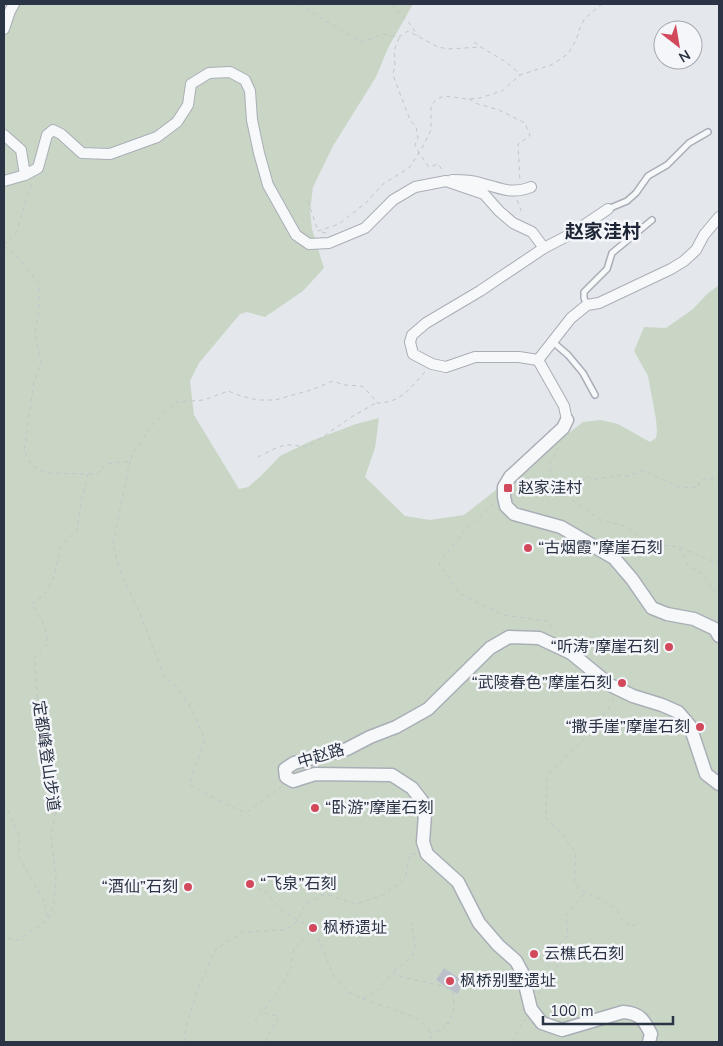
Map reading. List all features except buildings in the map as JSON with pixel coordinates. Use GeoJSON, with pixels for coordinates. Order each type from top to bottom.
{"type":"FeatureCollection","features":[{"type":"Feature","properties":{"kind":"street"},"geometry":{"type":"LineString","coordinates":[[4,29],[14,4]]}},
{"type":"Feature","properties":{"kind":"street"},"geometry":{"type":"LineString","coordinates":[[4,182],[25,175],[38,168],[47,135],[53,130],[61,134],[82,152],[110,154],[157,137],[177,122],[188,105],[191,84],[209,73],[230,72],[245,80],[250,91],[252,120],[268,185],[296,235],[309,244],[329,243],[365,228],[393,200],[416,187],[462,180],[479,182],[508,191],[532,187]]}},
{"type":"Feature","properties":{"kind":"street"},"geometry":{"type":"LineString","coordinates":[[4,135],[20,150],[25,175]]}},
{"type":"Feature","properties":{"kind":"street"},"geometry":{"type":"LineString","coordinates":[[446,181],[484,194],[499,211],[517,225],[532,232],[544,248]]}},
{"type":"Feature","properties":{"kind":"street"},"geometry":{"type":"LineString","coordinates":[[538,360],[519,357],[475,357],[446,366],[432,364],[413,354],[410,342],[412,336],[426,322],[480,291],[544,248],[571,234],[608,209]]}},
{"type":"Feature","properties":{"kind":"street"},"geometry":{"type":"LineString","coordinates":[[538,360],[571,318],[587,305],[599,304],[684,261],[696,250],[704,235],[719,216]]}},
{"type":"Feature","properties":{"kind":"street"},"geometry":{"type":"LineString","coordinates":[[538,360],[564,406],[568,420],[563,428],[510,477],[504,487],[506,506],[514,514],[561,527],[614,558],[632,579],[652,608],[667,614],[694,619],[715,629],[719,636]]}},
{"type":"Feature","properties":{"kind":"street","name":"中赵路"},"geometry":{"type":"LineString","coordinates":[[427,854],[423,842],[425,814],[422,801],[412,788],[392,775],[315,774],[292,781],[286,777],[285,768],[294,763],[347,749],[370,737],[396,727],[428,709],[490,648],[509,637],[539,638],[571,653],[610,685],[619,690],[678,712],[690,726],[706,774],[719,784]]}},
{"type":"Feature","properties":{"kind":"street"},"geometry":{"type":"LineString","coordinates":[[427,854],[458,882],[479,923],[498,945],[516,960],[522,972],[531,1009],[542,1023],[562,1030],[623,1012],[633,1013],[645,1021],[652,1034],[649,1042]]}},
{"type":"Feature","properties":{"kind":"lane"},"geometry":{"type":"LineString","coordinates":[[608,209],[627,201],[636,193],[648,176],[667,165],[689,143],[708,132]]}},
{"type":"Feature","properties":{"kind":"lane"},"geometry":{"type":"LineString","coordinates":[[587,305],[584,292],[607,269],[612,253],[652,220]]}},
{"type":"Feature","properties":{"kind":"lane"},"geometry":{"type":"LineString","coordinates":[[553,342],[568,355],[583,373],[595,395]]}},
{"type":"Feature","properties":{"kind":"path"},"geometry":{"type":"LineString","coordinates":[[299,4],[363,42],[382,34],[400,37]]}},
{"type":"Feature","properties":{"kind":"path"},"geometry":{"type":"LineString","coordinates":[[392,4],[410,24],[418,38]]}},
{"type":"Feature","properties":{"kind":"path"},"geometry":{"type":"LineString","coordinates":[[318,231],[339,224],[368,201],[383,184],[409,168],[431,130],[431,105],[437,100],[444,96],[468,99],[480,98],[502,91],[520,75],[551,65],[568,54],[585,18],[602,4]]}},
{"type":"Feature","properties":{"kind":"path"},"geometry":{"type":"LineString","coordinates":[[446,181],[442,168],[438,164],[429,167],[415,144],[418,137],[416,127],[410,120],[393,74],[395,64],[394,51],[400,37],[408,32],[438,47],[448,49],[481,47]]}},
{"type":"Feature","properties":{"kind":"path"},"geometry":{"type":"LineString","coordinates":[[474,42],[514,68],[520,75]]}},
{"type":"Feature","properties":{"kind":"path"},"geometry":{"type":"LineString","coordinates":[[468,99],[499,110],[525,123],[530,136],[518,144],[517,191],[521,210],[517,225]]}},
{"type":"Feature","properties":{"kind":"path"},"geometry":{"type":"LineString","coordinates":[[38,168],[27,196],[17,232],[4,246],[18,257],[40,284],[36,332],[41,363],[34,382],[24,451],[32,466],[46,473],[97,474],[106,464],[130,461]]}},
{"type":"Feature","properties":{"kind":"path"},"geometry":{"type":"LineString","coordinates":[[308,202],[318,231]]}},
{"type":"Feature","properties":{"kind":"path"},"geometry":{"type":"LineString","coordinates":[[318,231],[347,236]]}},
{"type":"Feature","properties":{"kind":"path"},"geometry":{"type":"LineString","coordinates":[[258,457],[288,444],[304,448],[311,445],[353,416],[377,403],[386,403],[397,399],[409,390],[432,364]]}},
{"type":"Feature","properties":{"kind":"path"},"geometry":{"type":"LineString","coordinates":[[291,780],[246,813],[189,784],[206,740],[191,708],[178,688],[164,676],[138,609],[119,570],[114,544],[130,461],[133,453],[153,424],[177,402],[204,400],[228,391],[258,400],[275,400],[311,390],[333,381],[344,385],[362,386],[377,403]]}},
{"type":"Feature","properties":{"kind":"path"},"geometry":{"type":"LineString","coordinates":[[555,435],[562,440],[550,462],[550,470],[556,486],[576,503],[601,520],[624,526],[644,540],[661,545],[679,547],[719,563]]}},
{"type":"Feature","properties":{"kind":"path"},"geometry":{"type":"LineString","coordinates":[[556,634],[546,621],[503,615],[458,593],[439,563],[466,529],[504,494],[546,493],[548,489],[556,486],[574,486],[583,482],[586,476],[596,480],[597,478],[611,477],[617,474],[622,476],[634,474],[643,470],[678,487],[698,488],[699,482],[706,478],[719,482]]}},
{"type":"Feature","properties":{"kind":"path","name":"定都峰登山步道"},"geometry":{"type":"LineString","coordinates":[[48,920],[54,902],[56,878],[51,836],[56,810],[41,734],[34,658],[48,644],[44,625],[32,603],[44,595],[54,577],[61,545],[77,530],[88,474]]}},
{"type":"Feature","properties":{"kind":"path"},"geometry":{"type":"LineString","coordinates":[[679,547],[688,565],[703,575],[714,591],[719,594]]}},
{"type":"Feature","properties":{"kind":"path"},"geometry":{"type":"LineString","coordinates":[[619,690],[604,716],[582,741],[547,775],[546,818],[564,835],[576,854],[574,882],[582,891],[602,900],[617,910],[624,922],[631,927],[639,922]]}},
{"type":"Feature","properties":{"kind":"path"},"geometry":{"type":"LineString","coordinates":[[4,803],[19,835],[19,858],[44,901],[48,920],[18,940],[4,938]]}},
{"type":"Feature","properties":{"kind":"path"},"geometry":{"type":"LineString","coordinates":[[184,1042],[186,1028],[198,988],[216,949],[243,932],[284,930],[295,924],[306,904],[325,894],[356,904],[383,895],[405,879],[410,854],[427,854]]}},
{"type":"Feature","properties":{"kind":"path"},"geometry":{"type":"LineString","coordinates":[[250,884],[265,892],[281,909],[313,928],[334,976],[347,991],[362,999],[416,1018],[428,1028],[432,1042]]}},
{"type":"Feature","properties":{"kind":"path"},"geometry":{"type":"LineString","coordinates":[[512,1042],[541,990],[557,970],[558,945],[568,935],[566,915],[586,893]]}},
{"type":"Feature","properties":{"kind":"path"},"geometry":{"type":"LineString","coordinates":[[362,999],[377,991],[393,972],[412,957],[415,944],[411,922]]}},
{"type":"Feature","properties":{"kind":"path"},"geometry":{"type":"LineString","coordinates":[[255,1020],[280,988],[292,968],[294,949],[313,928]]}},
{"type":"Feature","properties":{"kind":"path"},"geometry":{"type":"LineString","coordinates":[[534,954],[550,967],[553,975]]}},
{"type":"Feature","properties":{"kind":"path"},"geometry":{"type":"LineString","coordinates":[[393,972],[398,976],[443,986],[453,993],[454,1007],[450,1023],[443,1024],[444,1029],[430,1033]]}},
{"type":"Feature","properties":{"kind":"path"},"geometry":{"type":"LineString","coordinates":[[264,1010],[266,1014],[279,1016],[265,1042]]}},
{"type":"Feature","properties":{"kind":"green space"},"geometry":{"type":"Polygon","coordinates":[[[4,4],[413,4],[388,48],[376,77],[333,146],[313,187],[310,211],[312,229],[324,268],[303,291],[265,317],[247,312],[240,314],[199,363],[190,381],[194,415],[239,489],[248,487],[280,456],[311,441],[356,424],[379,418],[375,448],[365,477],[405,516],[430,520],[464,515],[583,422],[601,420],[618,424],[650,442],[656,438],[656,419],[648,376],[634,351],[644,327],[666,328],[693,309],[707,294],[719,285],[719,1042],[4,1042],[4,4]]]}},
{"type":"Feature","properties":{"kind":"place","name":"赵家洼村"},"geometry":{"type":"Point","coordinates":[508,488]}},
{"type":"Feature","properties":{"kind":"place","name":"“古烟霞”摩崖石刻"},"geometry":{"type":"Point","coordinates":[528,548]}},
{"type":"Feature","properties":{"kind":"place","name":"“听涛”摩崖石刻"},"geometry":{"type":"Point","coordinates":[669,647]}},
{"type":"Feature","properties":{"kind":"place","name":"“武陵春色”摩崖石刻"},"geometry":{"type":"Point","coordinates":[622,683]}},
{"type":"Feature","properties":{"kind":"place","name":"“撒手崖”摩崖石刻"},"geometry":{"type":"Point","coordinates":[700,727]}},
{"type":"Feature","properties":{"kind":"place","name":"“卧游”摩崖石刻"},"geometry":{"type":"Point","coordinates":[315,808]}},
{"type":"Feature","properties":{"kind":"place","name":"“飞泉”石刻"},"geometry":{"type":"Point","coordinates":[250,884]}},
{"type":"Feature","properties":{"kind":"place","name":"“酒仙”石刻"},"geometry":{"type":"Point","coordinates":[188,887]}},
{"type":"Feature","properties":{"kind":"place","name":"枫桥遗址"},"geometry":{"type":"Point","coordinates":[313,928]}},
{"type":"Feature","properties":{"kind":"place","name":"云樵氏石刻"},"geometry":{"type":"Point","coordinates":[534,954]}},
{"type":"Feature","properties":{"kind":"place","name":"枫桥别墅遗址"},"geometry":{"type":"Point","coordinates":[450,981]}},
{"type":"Feature","properties":{"kind":"district","name":"赵家洼村"},"geometry":{"type":"Point","coordinates":[603,232]}}]}
